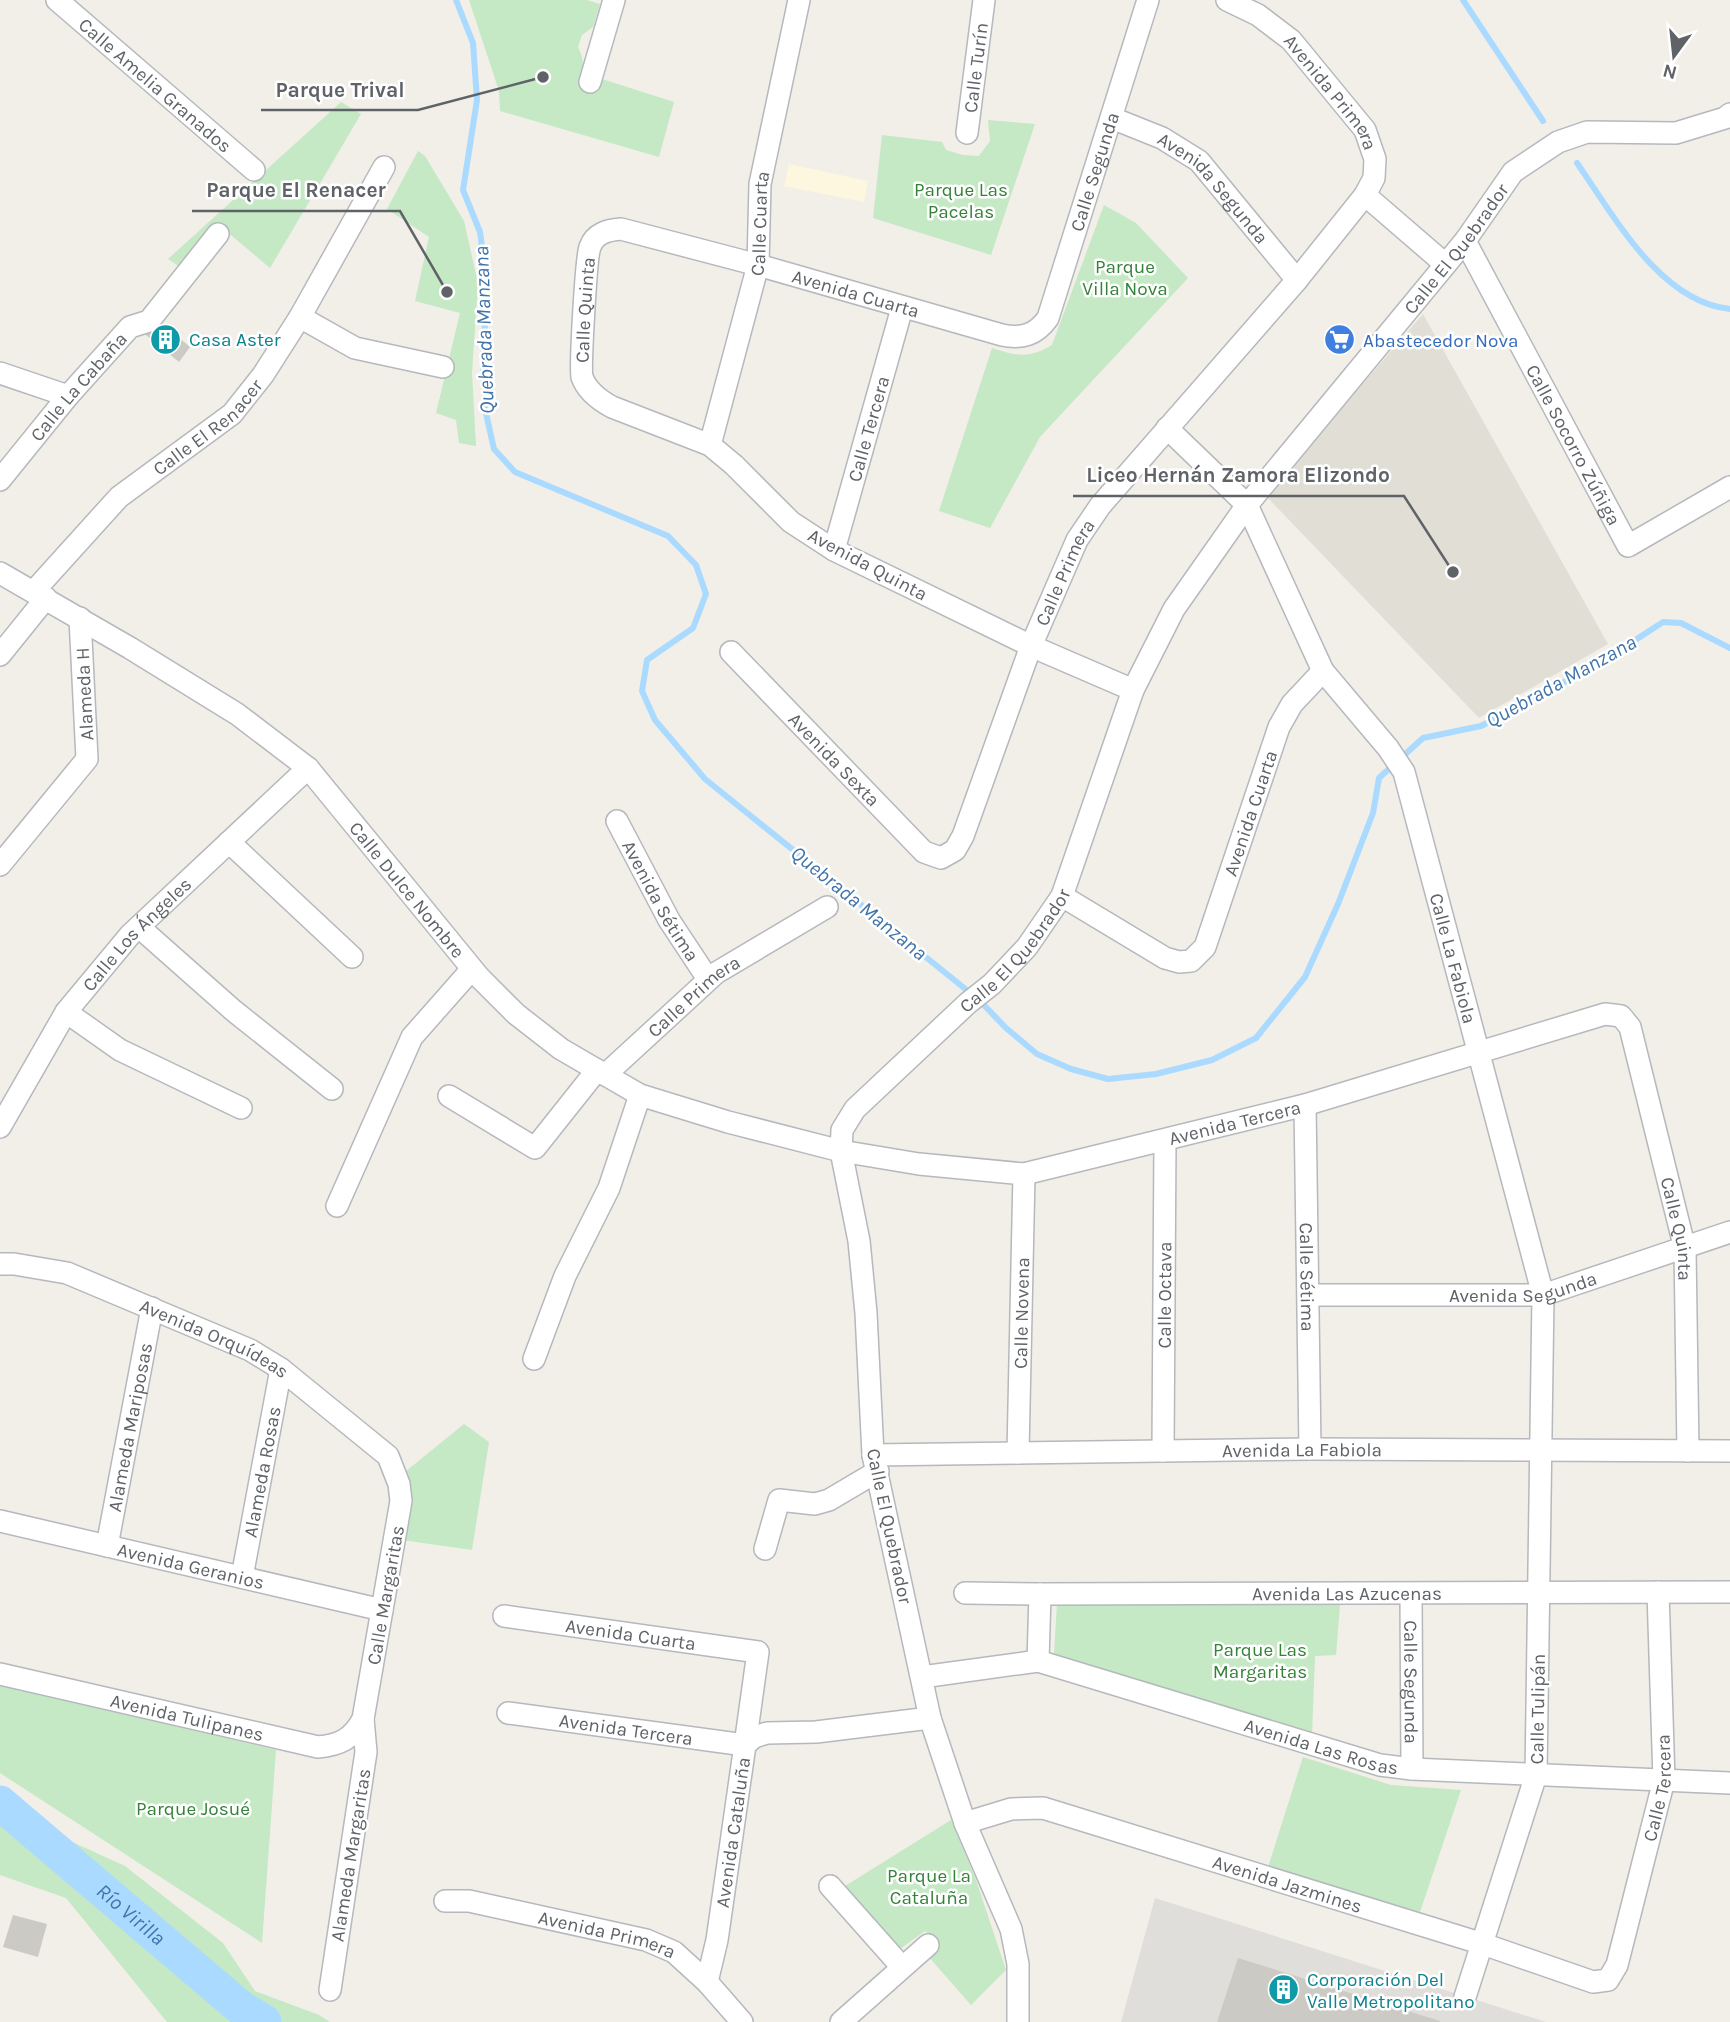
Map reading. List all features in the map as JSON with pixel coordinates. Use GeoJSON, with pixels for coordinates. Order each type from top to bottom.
{"type":"FeatureCollection","features":[{"type":"Feature","properties":{"kind":"street","name":"Calle Amelia Granados"},"geometry":{"type":"LineString","coordinates":[[57,0],[254,170]]}},
{"type":"Feature","properties":{"kind":"street"},"geometry":{"type":"LineString","coordinates":[[590,82],[614,0]]}},
{"type":"Feature","properties":{"kind":"street","name":"Calle Cuarta"},"geometry":{"type":"LineString","coordinates":[[710,445],[758,265],[760,184],[799,0]]}},
{"type":"Feature","properties":{"kind":"street","name":"Calle Turín"},"geometry":{"type":"LineString","coordinates":[[967,133],[984,0]]}},
{"type":"Feature","properties":{"kind":"street","name":"Calle Segunda"},"geometry":{"type":"LineString","coordinates":[[1030,334],[1041,328],[1048,318],[1147,0]]}},
{"type":"Feature","properties":{"kind":"street","name":"Avenida Primera"},"geometry":{"type":"LineString","coordinates":[[1227,0],[1258,15],[1291,40],[1365,130],[1376,159],[1374,178],[1365,195]]}},
{"type":"Feature","properties":{"kind":"street","name":"Avenida Segunda"},"geometry":{"type":"LineString","coordinates":[[1112,118],[1162,138],[1199,161],[1297,280]]}},
{"type":"Feature","properties":{"kind":"street","name":"Calle El Quebrador"},"geometry":{"type":"LineString","coordinates":[[1017,2022],[1018,1964],[1011,1929],[965,1823],[930,1718],[876,1463],[859,1241],[841,1151],[842,1130],[855,1109],[968,1003],[992,984],[1027,947],[1062,896],[1133,690],[1174,609],[1247,505],[1465,241],[1513,172],[1558,142],[1587,132],[1676,133],[1728,119]]}},
{"type":"Feature","properties":{"kind":"street","name":"Calle El Renacer"},"geometry":{"type":"LineString","coordinates":[[0,655],[67,556],[119,497],[232,414],[263,375],[300,317],[384,167]]}},
{"type":"Feature","properties":{"kind":"street"},"geometry":{"type":"LineString","coordinates":[[1365,195],[1445,264]]}},
{"type":"Feature","properties":{"kind":"street","name":"Calle Primera"},"geometry":{"type":"LineString","coordinates":[[941,858],[955,850],[963,836],[1031,646],[1077,540],[1100,506],[1297,280],[1365,195]]}},
{"type":"Feature","properties":{"kind":"street","name":"Avenida Cuarta"},"geometry":{"type":"LineString","coordinates":[[598,236],[608,230],[621,229],[1002,335],[1016,338],[1030,334]]}},
{"type":"Feature","properties":{"kind":"street","name":"Calle La Cabaña"},"geometry":{"type":"LineString","coordinates":[[0,480],[68,396],[130,327],[149,321],[218,234]]}},
{"type":"Feature","properties":{"kind":"street","name":"Calle Quinta"},"geometry":{"type":"LineString","coordinates":[[588,387],[582,375],[587,265],[590,246],[598,236]]}},
{"type":"Feature","properties":{"kind":"street","name":"Calle Socorro Zúñiga"},"geometry":{"type":"LineString","coordinates":[[1465,241],[1628,546],[1730,487]]}},
{"type":"Feature","properties":{"kind":"street","name":"Calle Tercera"},"geometry":{"type":"LineString","coordinates":[[834,550],[902,309]]}},
{"type":"Feature","properties":{"kind":"street"},"geometry":{"type":"LineString","coordinates":[[300,317],[355,348],[443,367]]}},
{"type":"Feature","properties":{"kind":"street"},"geometry":{"type":"LineString","coordinates":[[0,373],[68,396]]}},
{"type":"Feature","properties":{"kind":"street","name":"Avenida Quinta"},"geometry":{"type":"LineString","coordinates":[[588,387],[598,399],[612,407],[710,445],[791,522],[834,550],[1031,646],[1133,690]]}},
{"type":"Feature","properties":{"kind":"street"},"geometry":{"type":"LineString","coordinates":[[1167,428],[1247,505]]}},
{"type":"Feature","properties":{"kind":"street","name":"Calle La Fabiola"},"geometry":{"type":"LineString","coordinates":[[1247,505],[1323,671],[1388,748],[1404,772],[1543,1295],[1541,1451]]}},
{"type":"Feature","properties":{"kind":"street","name":"Calle Dulce Nombre"},"geometry":{"type":"LineString","coordinates":[[0,573],[80,618],[237,714],[308,768],[472,969],[516,1014],[561,1049],[640,1095],[728,1122],[841,1151]]}},
{"type":"Feature","properties":{"kind":"street","name":"Alameda H"},"geometry":{"type":"LineString","coordinates":[[0,865],[87,759],[80,618]]}},
{"type":"Feature","properties":{"kind":"street","name":"Avenida Sexta"},"geometry":{"type":"LineString","coordinates":[[731,652],[907,836],[924,852],[941,858]]}},
{"type":"Feature","properties":{"kind":"street","name":"Avenida Cuarta"},"geometry":{"type":"LineString","coordinates":[[1062,896],[1165,958],[1191,961],[1205,947],[1279,727],[1292,704],[1323,671]]}},
{"type":"Feature","properties":{"kind":"street","name":"Calle Los Ángeles"},"geometry":{"type":"LineString","coordinates":[[0,1127],[66,1012],[139,928],[308,768]]}},
{"type":"Feature","properties":{"kind":"street","name":"Avenida Sétima"},"geometry":{"type":"LineString","coordinates":[[617,821],[670,920],[708,979]]}},
{"type":"Feature","properties":{"kind":"street"},"geometry":{"type":"LineString","coordinates":[[229,842],[352,957]]}},
{"type":"Feature","properties":{"kind":"street","name":"Calle Primera"},"geometry":{"type":"LineString","coordinates":[[449,1096],[535,1149],[601,1073],[708,979],[828,907]]}},
{"type":"Feature","properties":{"kind":"street"},"geometry":{"type":"LineString","coordinates":[[139,928],[234,1010],[332,1089]]}},
{"type":"Feature","properties":{"kind":"street"},"geometry":{"type":"LineString","coordinates":[[337,1206],[412,1037],[472,969]]}},
{"type":"Feature","properties":{"kind":"street"},"geometry":{"type":"LineString","coordinates":[[66,1012],[120,1049],[241,1108]]}},
{"type":"Feature","properties":{"kind":"street","name":"Avenida Tercera"},"geometry":{"type":"LineString","coordinates":[[841,1151],[919,1164],[1024,1174],[1305,1105],[1605,1014],[1621,1016]]}},
{"type":"Feature","properties":{"kind":"street","name":"Calle Quinta"},"geometry":{"type":"LineString","coordinates":[[1621,1016],[1630,1027],[1685,1249],[1688,1451]]}},
{"type":"Feature","properties":{"kind":"street"},"geometry":{"type":"LineString","coordinates":[[534,1359],[565,1276],[609,1188],[640,1095]]}},
{"type":"Feature","properties":{"kind":"street","name":"Calle Sétima"},"geometry":{"type":"LineString","coordinates":[[1305,1105],[1310,1449]]}},
{"type":"Feature","properties":{"kind":"street","name":"Calle Octava"},"geometry":{"type":"LineString","coordinates":[[1163,1451],[1166,1140]]}},
{"type":"Feature","properties":{"kind":"street","name":"Calle Novena"},"geometry":{"type":"LineString","coordinates":[[1018,1453],[1024,1174]]}},
{"type":"Feature","properties":{"kind":"street","name":"Avenida Segunda"},"geometry":{"type":"LineString","coordinates":[[1309,1295],[1543,1295],[1730,1233]]}},
{"type":"Feature","properties":{"kind":"street","name":"Avenida Orquídeas"},"geometry":{"type":"LineString","coordinates":[[0,1264],[67,1273],[250,1350],[281,1369],[388,1456],[395,1471]]}},
{"type":"Feature","properties":{"kind":"street","name":"Alameda Mariposas"},"geometry":{"type":"LineString","coordinates":[[107,1546],[152,1308]]}},
{"type":"Feature","properties":{"kind":"street","name":"Alameda Rosas"},"geometry":{"type":"LineString","coordinates":[[242,1577],[281,1369]]}},
{"type":"Feature","properties":{"kind":"street","name":"Avenida La Fabiola"},"geometry":{"type":"LineString","coordinates":[[876,1463],[1018,1453],[1310,1449],[1730,1451]]}},
{"type":"Feature","properties":{"kind":"street","name":"Calle Tulipán"},"geometry":{"type":"LineString","coordinates":[[1465,1997],[1536,1775],[1541,1451]]}},
{"type":"Feature","properties":{"kind":"street"},"geometry":{"type":"LineString","coordinates":[[765,1549],[779,1500],[815,1503],[829,1500],[876,1463]]}},
{"type":"Feature","properties":{"kind":"street","name":"Calle Margaritas"},"geometry":{"type":"LineString","coordinates":[[363,1719],[401,1501],[395,1471]]}},
{"type":"Feature","properties":{"kind":"street","name":"Avenida Geranios"},"geometry":{"type":"LineString","coordinates":[[0,1521],[382,1610]]}},
{"type":"Feature","properties":{"kind":"street","name":"Avenida Las Azucenas"},"geometry":{"type":"LineString","coordinates":[[965,1592],[1730,1592]]}},
{"type":"Feature","properties":{"kind":"street","name":"Calle Tercera"},"geometry":{"type":"LineString","coordinates":[[1608,1980],[1616,1965],[1664,1780],[1658,1592]]}},
{"type":"Feature","properties":{"kind":"street"},"geometry":{"type":"LineString","coordinates":[[1038,1661],[1040,1594]]}},
{"type":"Feature","properties":{"kind":"street","name":"Calle Segunda"},"geometry":{"type":"LineString","coordinates":[[1411,1594],[1412,1769]]}},
{"type":"Feature","properties":{"kind":"street","name":"Avenida Cuarta"},"geometry":{"type":"LineString","coordinates":[[504,1616],[758,1652],[745,1745]]}},
{"type":"Feature","properties":{"kind":"street","name":"Avenida Las Rosas"},"geometry":{"type":"LineString","coordinates":[[922,1677],[1038,1661],[1380,1765],[1412,1769],[1730,1783]]}},
{"type":"Feature","properties":{"kind":"street","name":"Avenida Tulipanes"},"geometry":{"type":"LineString","coordinates":[[0,1674],[318,1747],[346,1741],[363,1719]]}},
{"type":"Feature","properties":{"kind":"street","name":"Avenida Tercera"},"geometry":{"type":"LineString","coordinates":[[508,1713],[745,1745]]}},
{"type":"Feature","properties":{"kind":"street","name":"Avenida Cataluña"},"geometry":{"type":"LineString","coordinates":[[707,1982],[718,1940],[745,1745],[754,1737],[767,1733],[816,1732],[930,1718]]}},
{"type":"Feature","properties":{"kind":"street","name":"Alameda Margaritas"},"geometry":{"type":"LineString","coordinates":[[330,1990],[366,1752],[363,1719]]}},
{"type":"Feature","properties":{"kind":"street","name":"Avenida Jazmines"},"geometry":{"type":"LineString","coordinates":[[965,1823],[1011,1809],[1043,1808],[1483,1944],[1593,1982],[1608,1980]]}},
{"type":"Feature","properties":{"kind":"street"},"geometry":{"type":"LineString","coordinates":[[830,1886],[901,1966]]}},
{"type":"Feature","properties":{"kind":"street","name":"Avenida Primera"},"geometry":{"type":"LineString","coordinates":[[445,1901],[469,1901],[646,1940],[674,1952],[707,1982],[742,2022]]}},
{"type":"Feature","properties":{"kind":"street"},"geometry":{"type":"LineString","coordinates":[[841,2022],[901,1966],[928,1945]]}},
{"type":"Feature","properties":{"kind":"shaded area"},"geometry":{"type":"Polygon","coordinates":[[[789,164],[868,181],[864,202],[784,186],[789,164]]]}},
{"type":"Feature","properties":{"kind":"shaded area"},"geometry":{"type":"Polygon","coordinates":[[[1423,314],[1608,644],[1479,718],[1266,496],[1423,314]]]}},
{"type":"Feature","properties":{"kind":"shaded area"},"geometry":{"type":"Polygon","coordinates":[[[1155,1898],[1546,2022],[1121,2022],[1155,1898]]]}},
{"type":"Feature","properties":{"kind":"green space"},"geometry":{"type":"Polygon","coordinates":[[[469,0],[587,0],[600,4],[593,27],[582,35],[578,47],[583,67],[579,87],[597,92],[602,79],[674,102],[659,157],[500,111],[499,91],[469,0]]]}},
{"type":"Feature","properties":{"kind":"green space"},"geometry":{"type":"Polygon","coordinates":[[[341,102],[361,114],[270,268],[219,225],[183,269],[168,259],[341,102]]]}},
{"type":"Feature","properties":{"kind":"green space","name":"Parque Las Pacelas"},"geometry":{"type":"Polygon","coordinates":[[[988,120],[1035,124],[991,255],[873,218],[882,135],[942,142],[946,150],[979,156],[990,141],[988,120]]]}},
{"type":"Feature","properties":{"kind":"green space"},"geometry":{"type":"Polygon","coordinates":[[[418,151],[425,156],[464,221],[478,283],[472,373],[476,446],[459,443],[456,420],[436,413],[460,313],[415,301],[429,237],[387,209],[418,151]]]}},
{"type":"Feature","properties":{"kind":"green space","name":"Parque Villa Nova"},"geometry":{"type":"Polygon","coordinates":[[[1104,205],[1136,223],[1188,278],[1040,437],[990,528],[939,511],[992,348],[1022,355],[1052,345],[1104,205]]]}},
{"type":"Feature","properties":{"kind":"green space"},"geometry":{"type":"Polygon","coordinates":[[[464,1424],[489,1442],[472,1550],[402,1540],[405,1472],[464,1424]]]}},
{"type":"Feature","properties":{"kind":"green space","name":"Parque Las Margaritas"},"geometry":{"type":"Polygon","coordinates":[[[1057,1603],[1340,1605],[1336,1655],[1315,1656],[1312,1735],[1054,1655],[1057,1603]]]}},
{"type":"Feature","properties":{"kind":"green space","name":"Parque Josué"},"geometry":{"type":"Polygon","coordinates":[[[0,1685],[276,1750],[262,1943],[0,1773],[0,1685]]]}},
{"type":"Feature","properties":{"kind":"green space"},"geometry":{"type":"Polygon","coordinates":[[[1303,1757],[1391,1785],[1461,1790],[1420,1912],[1268,1867],[1303,1757]]]}},
{"type":"Feature","properties":{"kind":"green space"},"geometry":{"type":"Polygon","coordinates":[[[0,1809],[125,1866],[223,1943],[255,1991],[319,2015],[330,2022],[167,2022],[66,1898],[0,1875],[0,1809]]]}},
{"type":"Feature","properties":{"kind":"green space","name":"Parque La Cataluña"},"geometry":{"type":"Polygon","coordinates":[[[951,1820],[975,1877],[1006,1970],[971,2005],[928,1956],[940,1946],[925,1931],[900,1949],[845,1886],[951,1820]]]}},
{"type":"Feature","properties":{"kind":"building","name":"Casa Aster"},"geometry":{"type":"Polygon","coordinates":[[[153,316],[190,347],[179,362],[141,331],[153,316]]]}},
{"type":"Feature","properties":{"kind":"building"},"geometry":{"type":"Polygon","coordinates":[[[13,1915],[47,1924],[38,1957],[3,1947],[13,1915]]]}},
{"type":"Feature","properties":{"kind":"building","name":"Corporación Del Valle Metropolitano"},"geometry":{"type":"Polygon","coordinates":[[[1238,1958],[1440,2021],[1440,2022],[1217,2022],[1238,1958]]]}},
{"type":"Feature","properties":{"kind":"waterway","name":"Quebrada Manzana"},"geometry":{"type":"LineString","coordinates":[[456,0],[473,43],[477,100],[463,190],[480,232],[487,285],[483,362],[485,409],[494,449],[515,472],[668,536],[696,565],[706,594],[693,628],[647,660],[642,691],[655,720],[705,779],[979,1000],[1037,1054],[1071,1069],[1108,1079],[1156,1074],[1212,1060],[1256,1038],[1305,977],[1338,904],[1373,813],[1379,778],[1423,738],[1481,726],[1600,663],[1663,622],[1681,623],[1730,648]]}},
{"type":"Feature","properties":{"kind":"waterway"},"geometry":{"type":"LineString","coordinates":[[1463,0],[1543,121]]}},
{"type":"Feature","properties":{"kind":"waterway"},"geometry":{"type":"LineString","coordinates":[[1577,163],[1623,231],[1661,274],[1682,291],[1705,303],[1730,309]]}},
{"type":"Feature","properties":{"kind":"waterway","name":"Río Virilla"},"geometry":{"type":"LineString","coordinates":[[0,1803],[241,2008],[264,2022]]}},
{"type":"Feature","properties":{"kind":"place","name":"Parque Trival"},"geometry":{"type":"Point","coordinates":[543,77]}},
{"type":"Feature","properties":{"kind":"place","name":"Parque El Renacer"},"geometry":{"type":"Point","coordinates":[447,292]}},
{"type":"Feature","properties":{"kind":"place","name":"Casa Aster"},"geometry":{"type":"Point","coordinates":[166,339]}},
{"type":"Feature","properties":{"kind":"place","name":"Abastecedor Nova"},"geometry":{"type":"Point","coordinates":[1340,340]}},
{"type":"Feature","properties":{"kind":"place","name":"Liceo Hernán Zamora Elizondo"},"geometry":{"type":"Point","coordinates":[1453,572]}},
{"type":"Feature","properties":{"kind":"place","name":"Corporación Del Valle Metropolitano"},"geometry":{"type":"Point","coordinates":[1284,1990]}}]}
